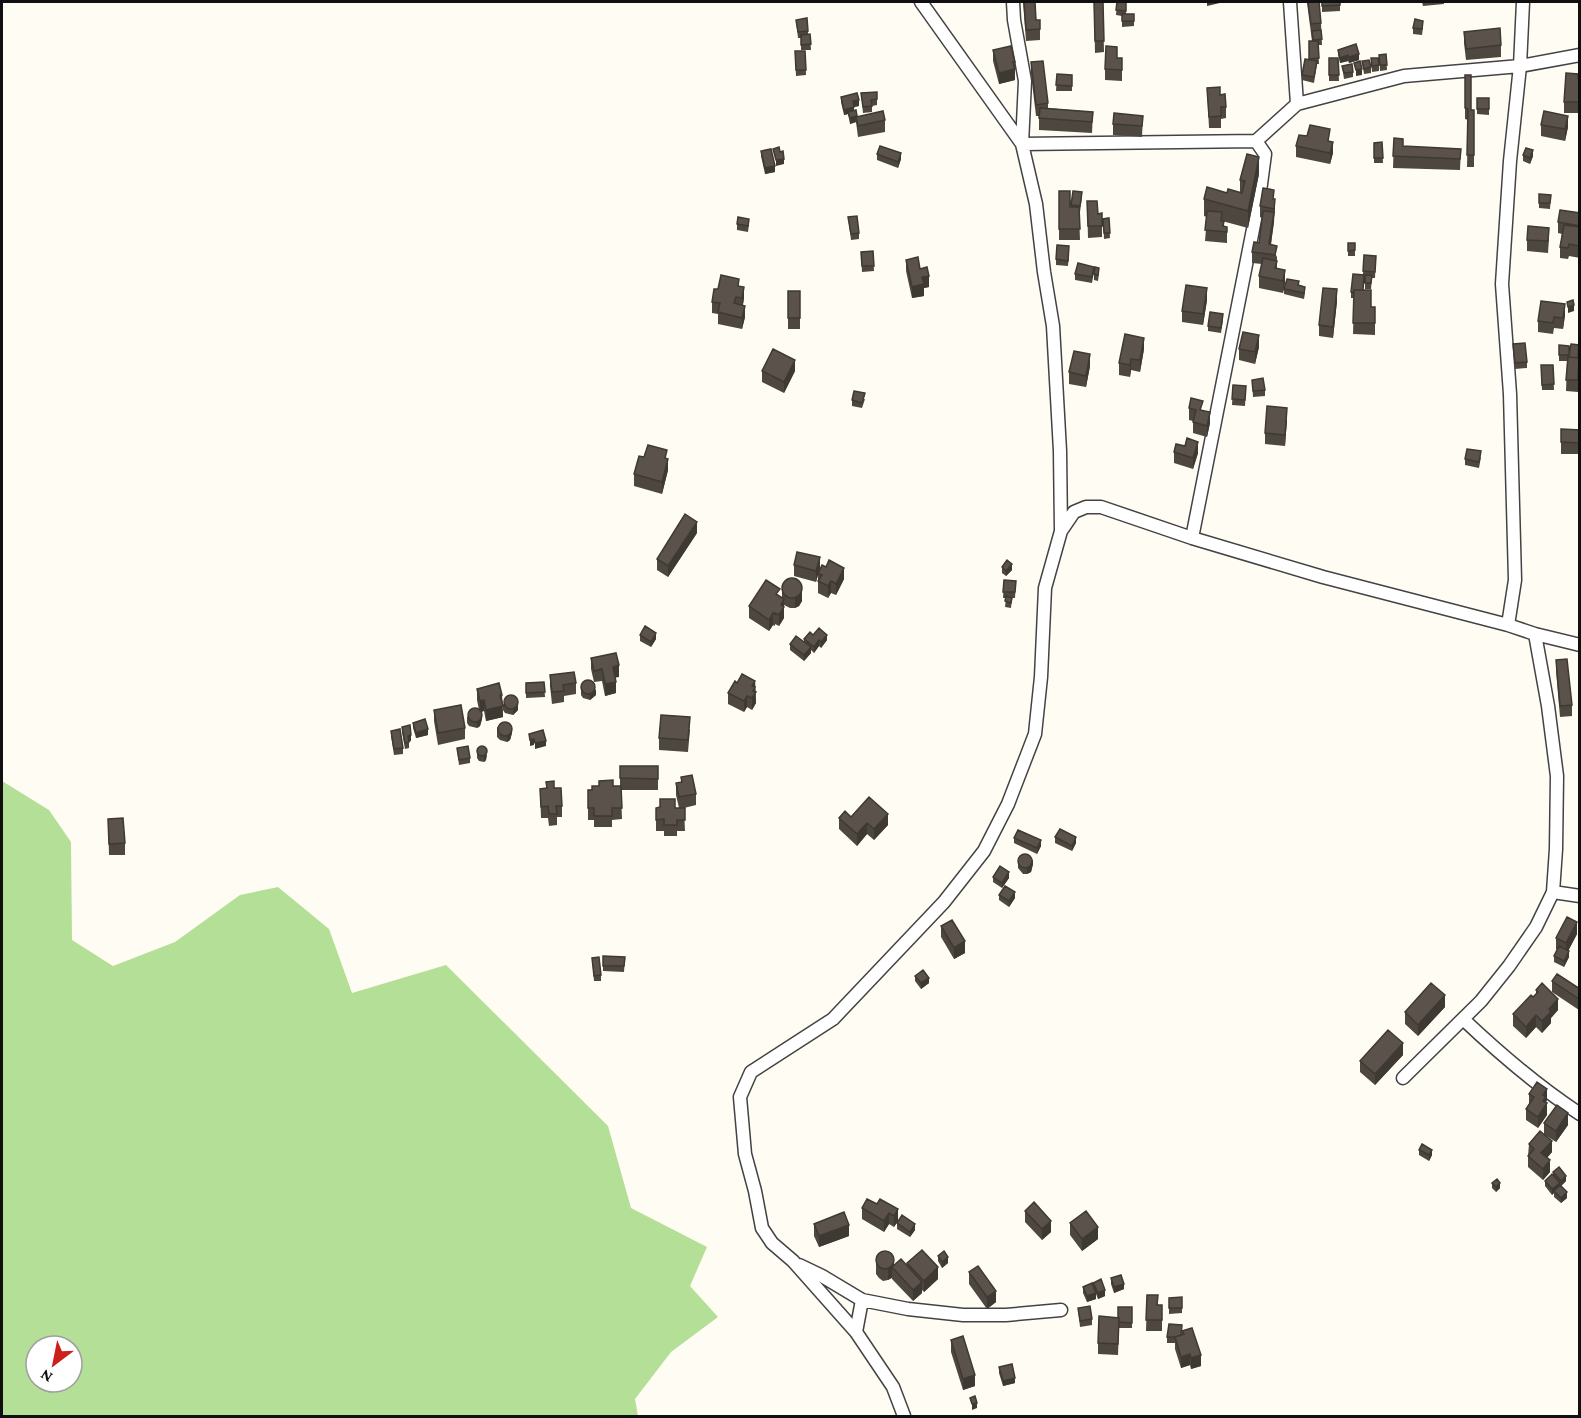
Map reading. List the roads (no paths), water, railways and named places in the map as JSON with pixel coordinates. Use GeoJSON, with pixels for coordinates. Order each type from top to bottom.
{"type":"FeatureCollection","features":[{"type":"Feature","properties":{"kind":"street"},"geometry":{"type":"LineString","coordinates":[[921,2],[1023,144]]}},
{"type":"Feature","properties":{"kind":"street"},"geometry":{"type":"LineString","coordinates":[[904,1416],[892,1387],[856,1332],[793,1261],[772,1243],[762,1228],[745,1154],[740,1097],[751,1072],[833,1019],[944,902],[984,851],[1008,804],[1035,734],[1046,588],[1061,531],[1060,451],[1053,326],[1036,204],[1023,144],[1025,81],[1013,2]]}},
{"type":"Feature","properties":{"kind":"street"},"geometry":{"type":"LineString","coordinates":[[1290,2],[1297,104]]}},
{"type":"Feature","properties":{"kind":"street"},"geometry":{"type":"LineString","coordinates":[[1508,625],[1515,580],[1510,394],[1502,284],[1510,161],[1520,66],[1522,2]]}},
{"type":"Feature","properties":{"kind":"street"},"geometry":{"type":"LineString","coordinates":[[1023,144],[1256,141],[1297,104],[1404,76],[1520,66],[1580,55]]}},
{"type":"Feature","properties":{"kind":"street"},"geometry":{"type":"LineString","coordinates":[[1192,538],[1259,199],[1265,154],[1256,141]]}},
{"type":"Feature","properties":{"kind":"street"},"geometry":{"type":"LineString","coordinates":[[1061,531],[1074,512],[1086,507],[1101,507],[1192,538],[1323,577],[1580,645]]}},
{"type":"Feature","properties":{"kind":"street"},"geometry":{"type":"LineString","coordinates":[[1403,1078],[1481,1001],[1536,927],[1553,892],[1557,776],[1548,706],[1535,634]]}},
{"type":"Feature","properties":{"kind":"street"},"geometry":{"type":"LineString","coordinates":[[1553,892],[1580,896]]}},
{"type":"Feature","properties":{"kind":"street"},"geometry":{"type":"LineString","coordinates":[[1462,1018],[1500,1054],[1556,1099],[1580,1114]]}},
{"type":"Feature","properties":{"kind":"street"},"geometry":{"type":"LineString","coordinates":[[793,1261],[862,1300],[908,1309],[963,1315],[1006,1315],[1061,1310]]}},
{"type":"Feature","properties":{"kind":"street"},"geometry":{"type":"LineString","coordinates":[[856,1332],[862,1300]]}}]}
